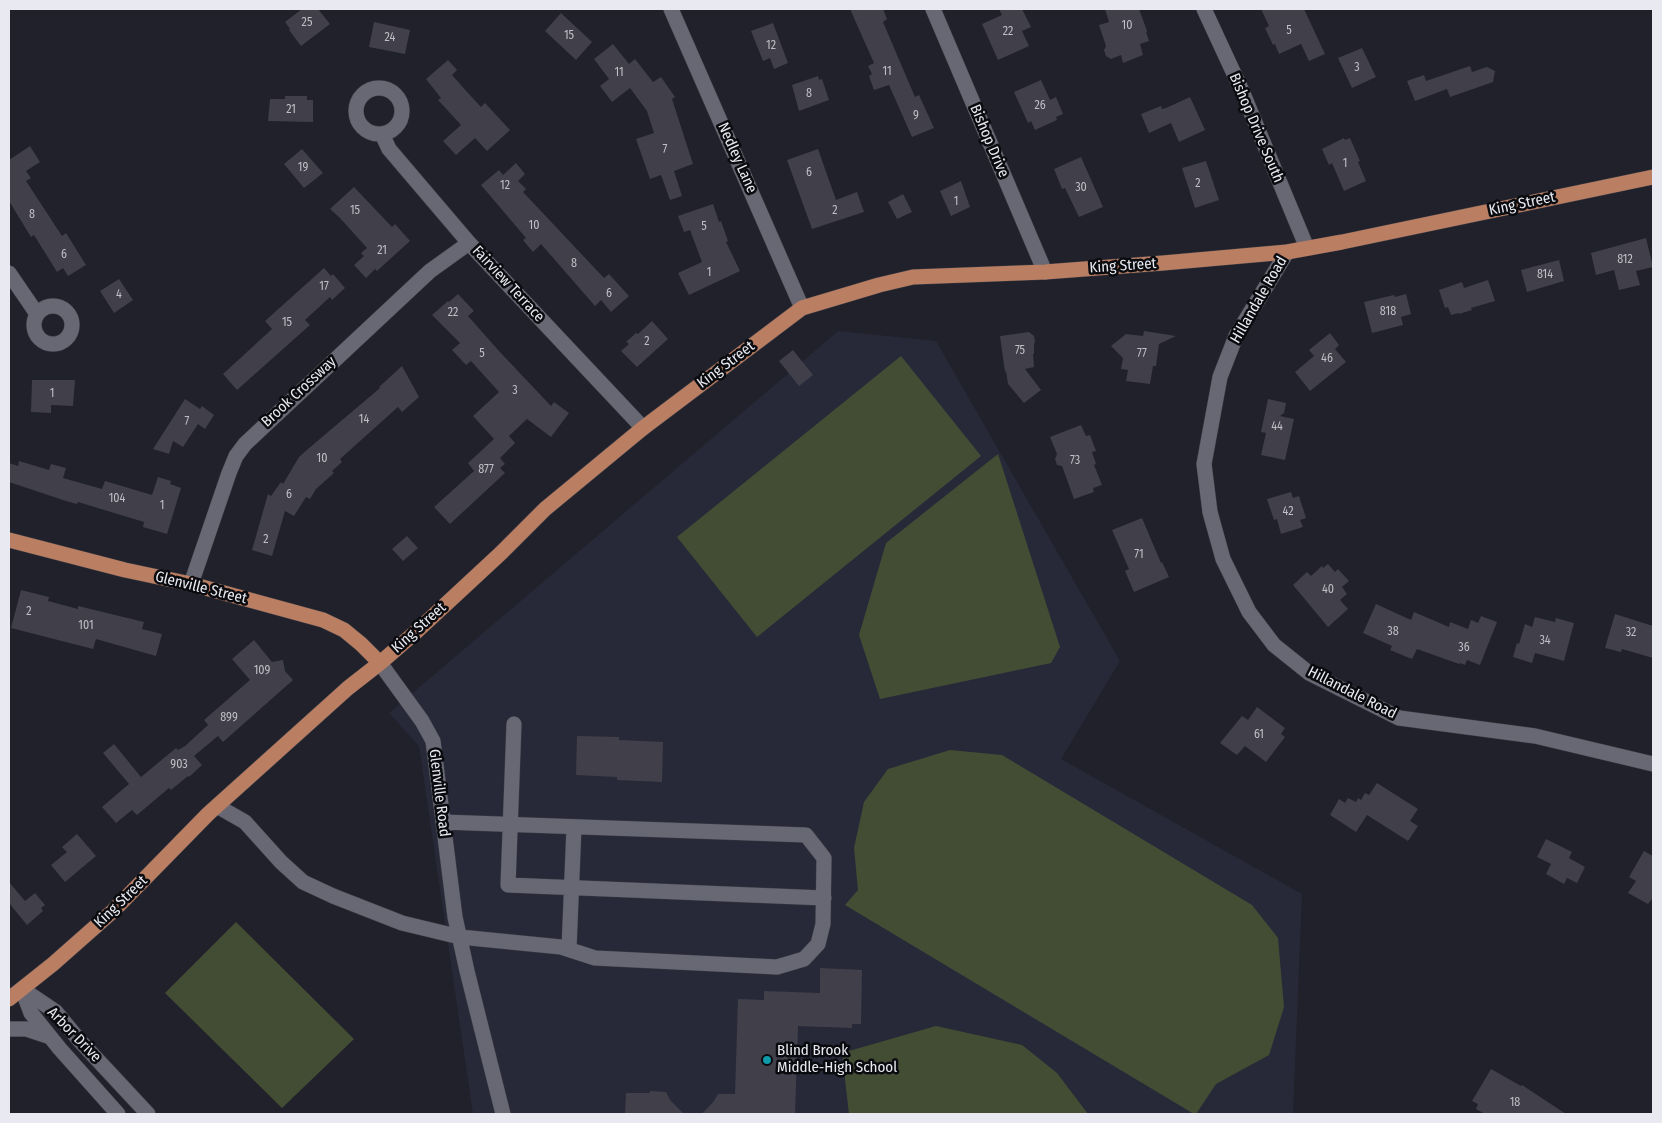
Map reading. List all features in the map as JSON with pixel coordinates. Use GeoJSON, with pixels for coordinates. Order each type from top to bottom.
{"type":"FeatureCollection","features":[{"type":"Feature","properties":{"kind":"main road","name":"King Street"},"geometry":{"type":"LineString","coordinates":[[9,999],[53,964],[113,911],[217,806],[473,579],[545,509],[643,428],[802,308],[913,277],[1045,272],[1287,252],[1653,176]]}},
{"type":"Feature","properties":{"kind":"main road","name":"Glenville Street"},"geometry":{"type":"LineString","coordinates":[[9,540],[125,570],[191,584],[323,620],[344,630],[362,644],[380,663]]}},
{"type":"Feature","properties":{"kind":"street","name":"Nedley Lane"},"geometry":{"type":"LineString","coordinates":[[671,9],[802,308]]}},
{"type":"Feature","properties":{"kind":"street","name":"Bishop Drive"},"geometry":{"type":"LineString","coordinates":[[933,9],[1045,272]]}},
{"type":"Feature","properties":{"kind":"street","name":"Bishop Drive South"},"geometry":{"type":"LineString","coordinates":[[1204,9],[1242,91],[1306,248]]}},
{"type":"Feature","properties":{"kind":"street","name":"Fairview Terrace"},"geometry":{"type":"LineString","coordinates":[[382,134],[390,149],[469,243],[643,428]]}},
{"type":"Feature","properties":{"kind":"street","name":"Brook Crossway"},"geometry":{"type":"LineString","coordinates":[[191,584],[229,473],[236,456],[245,444],[430,271],[469,243]]}},
{"type":"Feature","properties":{"kind":"street","name":"Hillandale Road"},"geometry":{"type":"LineString","coordinates":[[1287,252],[1236,336],[1220,377],[1204,464],[1210,512],[1223,559],[1249,612],[1274,645],[1309,673],[1399,718],[1535,736],[1653,764]]}},
{"type":"Feature","properties":{"kind":"street"},"geometry":{"type":"LineString","coordinates":[[9,273],[37,314]]}},
{"type":"Feature","properties":{"kind":"street","name":"Glenville Road"},"geometry":{"type":"LineString","coordinates":[[380,663],[422,721],[433,741],[455,917],[503,1114]]}},
{"type":"Feature","properties":{"kind":"street"},"geometry":{"type":"LineString","coordinates":[[514,724],[508,885],[824,898]]}},
{"type":"Feature","properties":{"kind":"street"},"geometry":{"type":"LineString","coordinates":[[217,806],[245,822],[303,882],[402,923],[460,938],[561,947],[595,958],[777,967],[804,959],[818,944],[823,924],[824,858],[806,836],[443,822]]}},
{"type":"Feature","properties":{"kind":"street"},"geometry":{"type":"LineString","coordinates":[[569,949],[574,827]]}},
{"type":"Feature","properties":{"kind":"street","name":"Arbor Drive"},"geometry":{"type":"LineString","coordinates":[[22,990],[31,1013],[118,1114]]}},
{"type":"Feature","properties":{"kind":"street","name":"Arbor Drive"},"geometry":{"type":"LineString","coordinates":[[22,990],[56,1012],[148,1114]]}},
{"type":"Feature","properties":{"kind":"street"},"geometry":{"type":"LineString","coordinates":[[9,1028],[26,1029],[50,1037]]}},
{"type":"Feature","properties":{"kind":"shaded area"},"geometry":{"type":"Polygon","coordinates":[[[838,331],[936,341],[1120,661],[1061,759],[1302,894],[1293,1114],[473,1114],[419,746],[389,713],[838,331]]]}},
{"type":"Feature","properties":{"kind":"green space"},"geometry":{"type":"Polygon","coordinates":[[[901,356],[981,456],[757,637],[677,537],[901,356]]]}},
{"type":"Feature","properties":{"kind":"green space"},"geometry":{"type":"Polygon","coordinates":[[[998,454],[1060,647],[1051,663],[880,699],[859,635],[886,543],[998,454]]]}},
{"type":"Feature","properties":{"kind":"green space"},"geometry":{"type":"Polygon","coordinates":[[[950,750],[1002,755],[1252,905],[1278,938],[1284,1007],[1269,1055],[1216,1084],[1196,1114],[1194,1114],[845,905],[858,890],[854,848],[864,802],[888,769],[950,750]]]}},
{"type":"Feature","properties":{"kind":"green space"},"geometry":{"type":"Polygon","coordinates":[[[236,922],[354,1039],[282,1108],[165,993],[236,922]]]}},
{"type":"Feature","properties":{"kind":"green space"},"geometry":{"type":"Polygon","coordinates":[[[936,1026],[1022,1045],[1057,1073],[1088,1114],[849,1114],[842,1053],[936,1026]]]}},
{"type":"Feature","properties":{"kind":"building"},"geometry":{"type":"Polygon","coordinates":[[[302,9],[318,9],[330,24],[301,46],[285,22],[302,9]]]}},
{"type":"Feature","properties":{"kind":"building"},"geometry":{"type":"Polygon","coordinates":[[[850,9],[883,9],[887,19],[883,22],[915,97],[919,95],[934,128],[912,137],[889,85],[874,90],[869,76],[872,74],[868,66],[874,63],[850,9]]]}},
{"type":"Feature","properties":{"kind":"building"},"geometry":{"type":"Polygon","coordinates":[[[999,9],[1022,9],[1031,27],[1022,31],[1029,46],[998,60],[982,24],[1002,15],[999,9]]]}},
{"type":"Feature","properties":{"kind":"building"},"geometry":{"type":"Polygon","coordinates":[[[1105,9],[1139,9],[1149,41],[1140,44],[1143,55],[1123,63],[1121,55],[1111,59],[1106,56],[1104,50],[1106,46],[1099,25],[1109,22],[1105,9]]]}},
{"type":"Feature","properties":{"kind":"building"},"geometry":{"type":"Polygon","coordinates":[[[1261,9],[1304,9],[1325,54],[1309,61],[1301,44],[1279,54],[1265,28],[1269,26],[1261,9]]]}},
{"type":"Feature","properties":{"kind":"building"},"geometry":{"type":"Polygon","coordinates":[[[561,13],[592,42],[576,60],[545,31],[561,13]]]}},
{"type":"Feature","properties":{"kind":"building"},"geometry":{"type":"Polygon","coordinates":[[[374,22],[410,30],[405,54],[369,47],[374,22]]]}},
{"type":"Feature","properties":{"kind":"building"},"geometry":{"type":"Polygon","coordinates":[[[773,23],[788,63],[774,69],[770,58],[763,61],[751,31],[773,23]]]}},
{"type":"Feature","properties":{"kind":"building"},"geometry":{"type":"Polygon","coordinates":[[[613,44],[629,64],[635,59],[653,82],[661,77],[675,97],[672,99],[693,164],[674,171],[682,196],[670,200],[661,175],[650,179],[636,139],[654,133],[647,111],[630,88],[612,102],[600,86],[609,79],[594,59],[613,44]]]}},
{"type":"Feature","properties":{"kind":"building"},"geometry":{"type":"Polygon","coordinates":[[[1362,48],[1376,77],[1352,88],[1338,58],[1362,48]]]}},
{"type":"Feature","properties":{"kind":"building"},"geometry":{"type":"Polygon","coordinates":[[[448,60],[457,70],[452,75],[481,107],[485,103],[510,130],[487,151],[475,138],[456,155],[443,141],[461,125],[438,100],[441,98],[426,79],[448,60]]]}},
{"type":"Feature","properties":{"kind":"building"},"geometry":{"type":"Polygon","coordinates":[[[1470,66],[1472,72],[1487,67],[1495,71],[1493,82],[1450,97],[1447,89],[1415,101],[1407,81],[1424,75],[1426,81],[1470,66]]]}},
{"type":"Feature","properties":{"kind":"building"},"geometry":{"type":"Polygon","coordinates":[[[818,76],[819,80],[822,79],[829,100],[799,111],[792,85],[818,76]]]}},
{"type":"Feature","properties":{"kind":"building"},"geometry":{"type":"Polygon","coordinates":[[[1041,80],[1050,100],[1056,97],[1063,114],[1056,117],[1057,120],[1035,130],[1031,121],[1028,123],[1014,92],[1041,80]]]}},
{"type":"Feature","properties":{"kind":"building"},"geometry":{"type":"Polygon","coordinates":[[[285,96],[307,96],[307,100],[313,100],[313,122],[268,121],[270,99],[285,99],[285,96]]]}},
{"type":"Feature","properties":{"kind":"building"},"geometry":{"type":"Polygon","coordinates":[[[1190,97],[1205,130],[1179,142],[1171,123],[1149,133],[1141,114],[1161,106],[1162,109],[1166,108],[1190,97]]]}},
{"type":"Feature","properties":{"kind":"building"},"geometry":{"type":"Polygon","coordinates":[[[1344,138],[1345,140],[1350,138],[1366,181],[1344,191],[1332,163],[1329,165],[1322,149],[1344,138]]]}},
{"type":"Feature","properties":{"kind":"building"},"geometry":{"type":"Polygon","coordinates":[[[30,146],[40,162],[26,171],[31,178],[26,181],[62,236],[66,233],[86,265],[68,276],[63,268],[57,272],[34,235],[31,237],[9,201],[9,160],[30,146]]]}},
{"type":"Feature","properties":{"kind":"building"},"geometry":{"type":"Polygon","coordinates":[[[302,149],[323,173],[304,188],[284,164],[302,149]]]}},
{"type":"Feature","properties":{"kind":"building"},"geometry":{"type":"Polygon","coordinates":[[[818,149],[836,200],[857,192],[864,212],[812,229],[787,160],[818,149]]]}},
{"type":"Feature","properties":{"kind":"building"},"geometry":{"type":"Polygon","coordinates":[[[1081,157],[1103,207],[1079,217],[1065,188],[1062,189],[1054,169],[1081,157]]]}},
{"type":"Feature","properties":{"kind":"building"},"geometry":{"type":"Polygon","coordinates":[[[1206,161],[1219,200],[1195,208],[1182,168],[1206,161]]]}},
{"type":"Feature","properties":{"kind":"building"},"geometry":{"type":"Polygon","coordinates":[[[516,163],[525,174],[518,181],[526,189],[523,192],[604,278],[609,274],[629,296],[611,312],[601,300],[595,306],[541,244],[533,252],[523,240],[526,238],[481,185],[499,170],[503,175],[516,163]]]}},
{"type":"Feature","properties":{"kind":"building"},"geometry":{"type":"Polygon","coordinates":[[[961,181],[970,207],[951,216],[940,191],[961,181]]]}},
{"type":"Feature","properties":{"kind":"building"},"geometry":{"type":"Polygon","coordinates":[[[354,187],[392,227],[395,224],[410,241],[377,271],[375,269],[366,278],[354,265],[364,256],[361,253],[367,248],[330,209],[354,187]]]}},
{"type":"Feature","properties":{"kind":"building"},"geometry":{"type":"Polygon","coordinates":[[[903,194],[912,212],[897,219],[888,202],[903,194]]]}},
{"type":"Feature","properties":{"kind":"building"},"geometry":{"type":"Polygon","coordinates":[[[713,204],[728,241],[726,242],[740,271],[689,295],[678,273],[702,262],[690,230],[684,232],[678,216],[713,204]]]}},
{"type":"Feature","properties":{"kind":"building"},"geometry":{"type":"Polygon","coordinates":[[[1646,238],[1653,267],[1636,271],[1640,285],[1619,290],[1614,270],[1596,275],[1591,253],[1646,238]]]}},
{"type":"Feature","properties":{"kind":"building"},"geometry":{"type":"Polygon","coordinates":[[[1559,260],[1564,281],[1527,292],[1521,270],[1559,260]]]}},
{"type":"Feature","properties":{"kind":"building"},"geometry":{"type":"Polygon","coordinates":[[[324,268],[331,276],[333,274],[345,288],[332,300],[330,297],[305,320],[310,325],[237,390],[223,374],[272,329],[265,321],[324,268]]]}},
{"type":"Feature","properties":{"kind":"building"},"geometry":{"type":"Polygon","coordinates":[[[119,279],[133,300],[114,313],[100,291],[119,279]]]}},
{"type":"Feature","properties":{"kind":"building"},"geometry":{"type":"Polygon","coordinates":[[[1488,280],[1495,301],[1471,308],[1472,310],[1459,314],[1451,315],[1448,307],[1445,308],[1439,290],[1462,282],[1464,288],[1488,280]]]}},
{"type":"Feature","properties":{"kind":"building"},"geometry":{"type":"Polygon","coordinates":[[[458,294],[474,311],[468,316],[499,351],[551,406],[554,402],[569,413],[551,437],[527,419],[509,436],[515,443],[500,458],[505,464],[500,468],[505,473],[450,524],[434,507],[474,471],[468,463],[494,439],[473,416],[499,392],[471,361],[466,365],[452,350],[460,343],[432,315],[458,294]]]}},
{"type":"Feature","properties":{"kind":"building"},"geometry":{"type":"Polygon","coordinates":[[[1406,294],[1411,314],[1401,317],[1403,325],[1372,333],[1364,302],[1406,294]]]}},
{"type":"Feature","properties":{"kind":"building"},"geometry":{"type":"Polygon","coordinates":[[[652,321],[668,339],[637,367],[621,351],[629,344],[626,342],[652,321]]]}},
{"type":"Feature","properties":{"kind":"building"},"geometry":{"type":"Polygon","coordinates":[[[1144,331],[1176,336],[1159,344],[1156,366],[1153,366],[1150,384],[1126,381],[1128,370],[1121,369],[1123,358],[1111,346],[1126,334],[1143,336],[1144,331]]]}},
{"type":"Feature","properties":{"kind":"building"},"geometry":{"type":"Polygon","coordinates":[[[1029,332],[1034,336],[1035,342],[1033,354],[1034,367],[1025,369],[1041,390],[1024,403],[1008,384],[1000,336],[1029,332]]]}},
{"type":"Feature","properties":{"kind":"building"},"geometry":{"type":"Polygon","coordinates":[[[1330,333],[1339,345],[1335,349],[1346,362],[1310,391],[1295,372],[1314,356],[1309,350],[1330,333]]]}},
{"type":"Feature","properties":{"kind":"building"},"geometry":{"type":"Polygon","coordinates":[[[793,350],[813,375],[799,386],[779,361],[793,350]]]}},
{"type":"Feature","properties":{"kind":"building"},"geometry":{"type":"Polygon","coordinates":[[[402,366],[419,397],[402,412],[398,407],[340,459],[342,462],[332,471],[334,473],[316,489],[310,499],[306,497],[294,516],[285,511],[272,556],[252,550],[268,494],[271,496],[281,482],[283,484],[299,457],[380,388],[402,366]]]}},
{"type":"Feature","properties":{"kind":"building"},"geometry":{"type":"Polygon","coordinates":[[[32,380],[75,380],[73,406],[51,405],[51,413],[31,412],[32,380]]]}},
{"type":"Feature","properties":{"kind":"building"},"geometry":{"type":"Polygon","coordinates":[[[185,399],[200,409],[202,406],[214,415],[205,429],[198,424],[183,447],[173,441],[169,454],[153,449],[185,399]]]}},
{"type":"Feature","properties":{"kind":"building"},"geometry":{"type":"Polygon","coordinates":[[[1268,399],[1286,403],[1284,413],[1280,416],[1294,419],[1285,460],[1261,455],[1266,433],[1261,432],[1268,399]]]}},
{"type":"Feature","properties":{"kind":"building"},"geometry":{"type":"Polygon","coordinates":[[[1081,425],[1086,436],[1090,435],[1096,451],[1092,452],[1096,464],[1094,465],[1102,485],[1093,488],[1094,492],[1074,499],[1062,466],[1057,465],[1055,459],[1057,454],[1050,437],[1081,425]]]}},
{"type":"Feature","properties":{"kind":"building"},"geometry":{"type":"Polygon","coordinates":[[[19,461],[49,470],[51,464],[66,468],[63,478],[102,489],[105,481],[152,495],[158,477],[171,481],[170,484],[181,488],[167,534],[143,527],[144,522],[78,502],[77,504],[66,501],[9,482],[9,463],[18,466],[19,461]]]}},
{"type":"Feature","properties":{"kind":"building"},"geometry":{"type":"Polygon","coordinates":[[[1291,492],[1293,498],[1299,496],[1306,518],[1300,520],[1303,527],[1281,534],[1277,519],[1274,520],[1267,499],[1291,492]]]}},
{"type":"Feature","properties":{"kind":"building"},"geometry":{"type":"Polygon","coordinates":[[[1142,518],[1169,577],[1134,592],[1125,571],[1129,569],[1112,530],[1142,518]]]}},
{"type":"Feature","properties":{"kind":"building"},"geometry":{"type":"Polygon","coordinates":[[[407,536],[418,548],[403,561],[392,549],[407,536]]]}},
{"type":"Feature","properties":{"kind":"building"},"geometry":{"type":"Polygon","coordinates":[[[1328,564],[1335,572],[1338,569],[1349,581],[1342,587],[1347,594],[1340,600],[1348,609],[1328,627],[1293,585],[1307,572],[1311,576],[1322,566],[1323,568],[1328,564]]]}},
{"type":"Feature","properties":{"kind":"building"},"geometry":{"type":"Polygon","coordinates":[[[21,590],[49,597],[48,601],[78,609],[78,606],[144,622],[142,629],[162,634],[156,656],[96,639],[93,649],[11,628],[21,590]]]}},
{"type":"Feature","properties":{"kind":"building"},"geometry":{"type":"Polygon","coordinates":[[[1376,604],[1411,620],[1414,612],[1449,627],[1450,622],[1468,629],[1471,620],[1478,623],[1481,616],[1497,622],[1480,665],[1467,660],[1465,665],[1459,664],[1417,649],[1412,659],[1390,650],[1392,646],[1363,633],[1376,604]]]}},
{"type":"Feature","properties":{"kind":"building"},"geometry":{"type":"Polygon","coordinates":[[[1615,614],[1653,626],[1653,658],[1622,649],[1621,652],[1605,648],[1615,614]]]}},
{"type":"Feature","properties":{"kind":"building"},"geometry":{"type":"Polygon","coordinates":[[[1535,617],[1555,622],[1556,618],[1574,623],[1564,661],[1535,653],[1532,663],[1513,657],[1525,624],[1532,627],[1535,617]]]}},
{"type":"Feature","properties":{"kind":"building"},"geometry":{"type":"Polygon","coordinates":[[[254,640],[272,662],[283,660],[285,671],[293,680],[223,742],[218,736],[194,756],[202,765],[189,777],[171,790],[169,788],[137,815],[132,810],[116,823],[102,807],[129,784],[103,753],[114,744],[141,777],[176,748],[178,750],[185,746],[208,725],[204,720],[250,680],[232,659],[254,640]]]}},
{"type":"Feature","properties":{"kind":"building"},"geometry":{"type":"Polygon","coordinates":[[[1257,707],[1285,728],[1281,734],[1285,737],[1266,762],[1245,746],[1237,755],[1220,743],[1242,716],[1248,720],[1257,707]]]}},
{"type":"Feature","properties":{"kind":"building"},"geometry":{"type":"Polygon","coordinates":[[[577,736],[619,737],[619,740],[663,742],[662,782],[617,780],[617,777],[576,775],[577,736]]]}},
{"type":"Feature","properties":{"kind":"building"},"geometry":{"type":"Polygon","coordinates":[[[1377,783],[1418,809],[1410,821],[1418,826],[1408,841],[1367,815],[1356,832],[1330,815],[1339,799],[1345,803],[1348,798],[1356,802],[1358,798],[1361,800],[1365,793],[1369,795],[1377,783]]]}},
{"type":"Feature","properties":{"kind":"building"},"geometry":{"type":"Polygon","coordinates":[[[77,834],[96,856],[65,882],[51,865],[67,852],[62,847],[77,834]]]}},
{"type":"Feature","properties":{"kind":"building"},"geometry":{"type":"Polygon","coordinates":[[[1546,839],[1572,852],[1569,858],[1585,867],[1577,883],[1567,878],[1564,884],[1546,874],[1551,864],[1537,857],[1546,839]]]}},
{"type":"Feature","properties":{"kind":"building"},"geometry":{"type":"Polygon","coordinates":[[[1644,851],[1653,856],[1653,898],[1648,904],[1628,893],[1636,881],[1629,877],[1644,851]]]}},
{"type":"Feature","properties":{"kind":"building"},"geometry":{"type":"Polygon","coordinates":[[[9,882],[25,901],[35,893],[45,905],[41,908],[43,911],[27,925],[9,903],[9,882]]]}},
{"type":"Feature","properties":{"kind":"building","name":"Blind Brook Middle-High School"},"geometry":{"type":"Polygon","coordinates":[[[820,968],[862,970],[861,1024],[852,1024],[852,1028],[798,1026],[795,1114],[702,1114],[718,1094],[735,1094],[738,999],[764,1000],[764,991],[820,993],[820,968]]]}},
{"type":"Feature","properties":{"kind":"building"},"geometry":{"type":"Polygon","coordinates":[[[1491,1069],[1522,1085],[1566,1114],[1485,1114],[1476,1109],[1478,1104],[1472,1101],[1491,1069]]]}},
{"type":"Feature","properties":{"kind":"building"},"geometry":{"type":"Polygon","coordinates":[[[650,1091],[666,1092],[670,1100],[684,1114],[625,1114],[626,1093],[650,1093],[650,1091]]]}},
{"type":"Feature","properties":{"kind":"place","name":"Blind Brook Middle-High School"},"geometry":{"type":"Point","coordinates":[767,1060]}}]}
